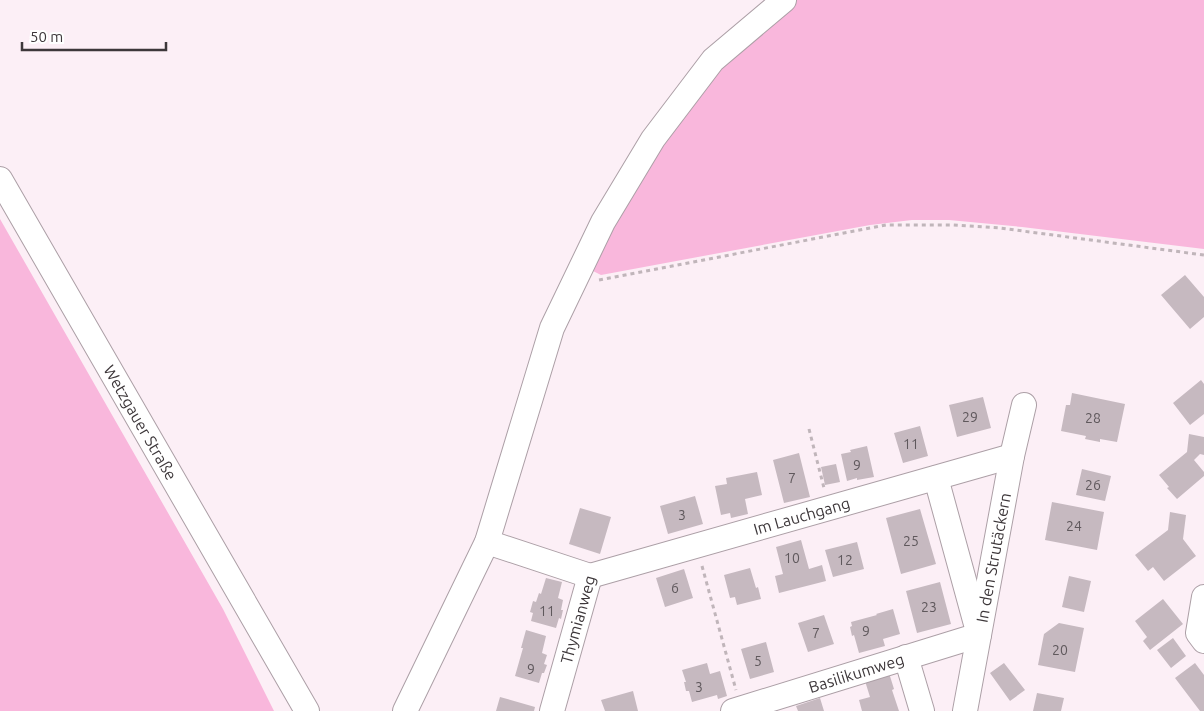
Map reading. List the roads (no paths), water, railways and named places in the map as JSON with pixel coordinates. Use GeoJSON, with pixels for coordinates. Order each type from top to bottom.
{"type":"FeatureCollection","features":[{"type":"Feature","properties":{"kind":"street"},"geometry":{"type":"LineString","coordinates":[[405,711],[487,542],[552,328],[603,222],[653,139],[713,60],[784,0]]}},
{"type":"Feature","properties":{"kind":"street","name":"Wetzgauer Straße"},"geometry":{"type":"LineString","coordinates":[[0,179],[306,711]]}},
{"type":"Feature","properties":{"kind":"street","name":"In den Strutäckern"},"geometry":{"type":"LineString","coordinates":[[965,711],[1012,456],[1024,405]]}},
{"type":"Feature","properties":{"kind":"street","name":"Im Lauchgang"},"geometry":{"type":"LineString","coordinates":[[590,576],[1012,456]]}},
{"type":"Feature","properties":{"kind":"street"},"geometry":{"type":"LineString","coordinates":[[936,478],[979,635]]}},
{"type":"Feature","properties":{"kind":"street","name":"Thymianweg"},"geometry":{"type":"LineString","coordinates":[[487,542],[590,576],[552,711]]}},
{"type":"Feature","properties":{"kind":"street"},"geometry":{"type":"LineString","coordinates":[[1204,597],[1198,633],[1204,641]]}},
{"type":"Feature","properties":{"kind":"street","name":"Basilikumweg"},"geometry":{"type":"LineString","coordinates":[[737,710],[979,635]]}},
{"type":"Feature","properties":{"kind":"street"},"geometry":{"type":"LineString","coordinates":[[906,657],[922,711]]}}]}
